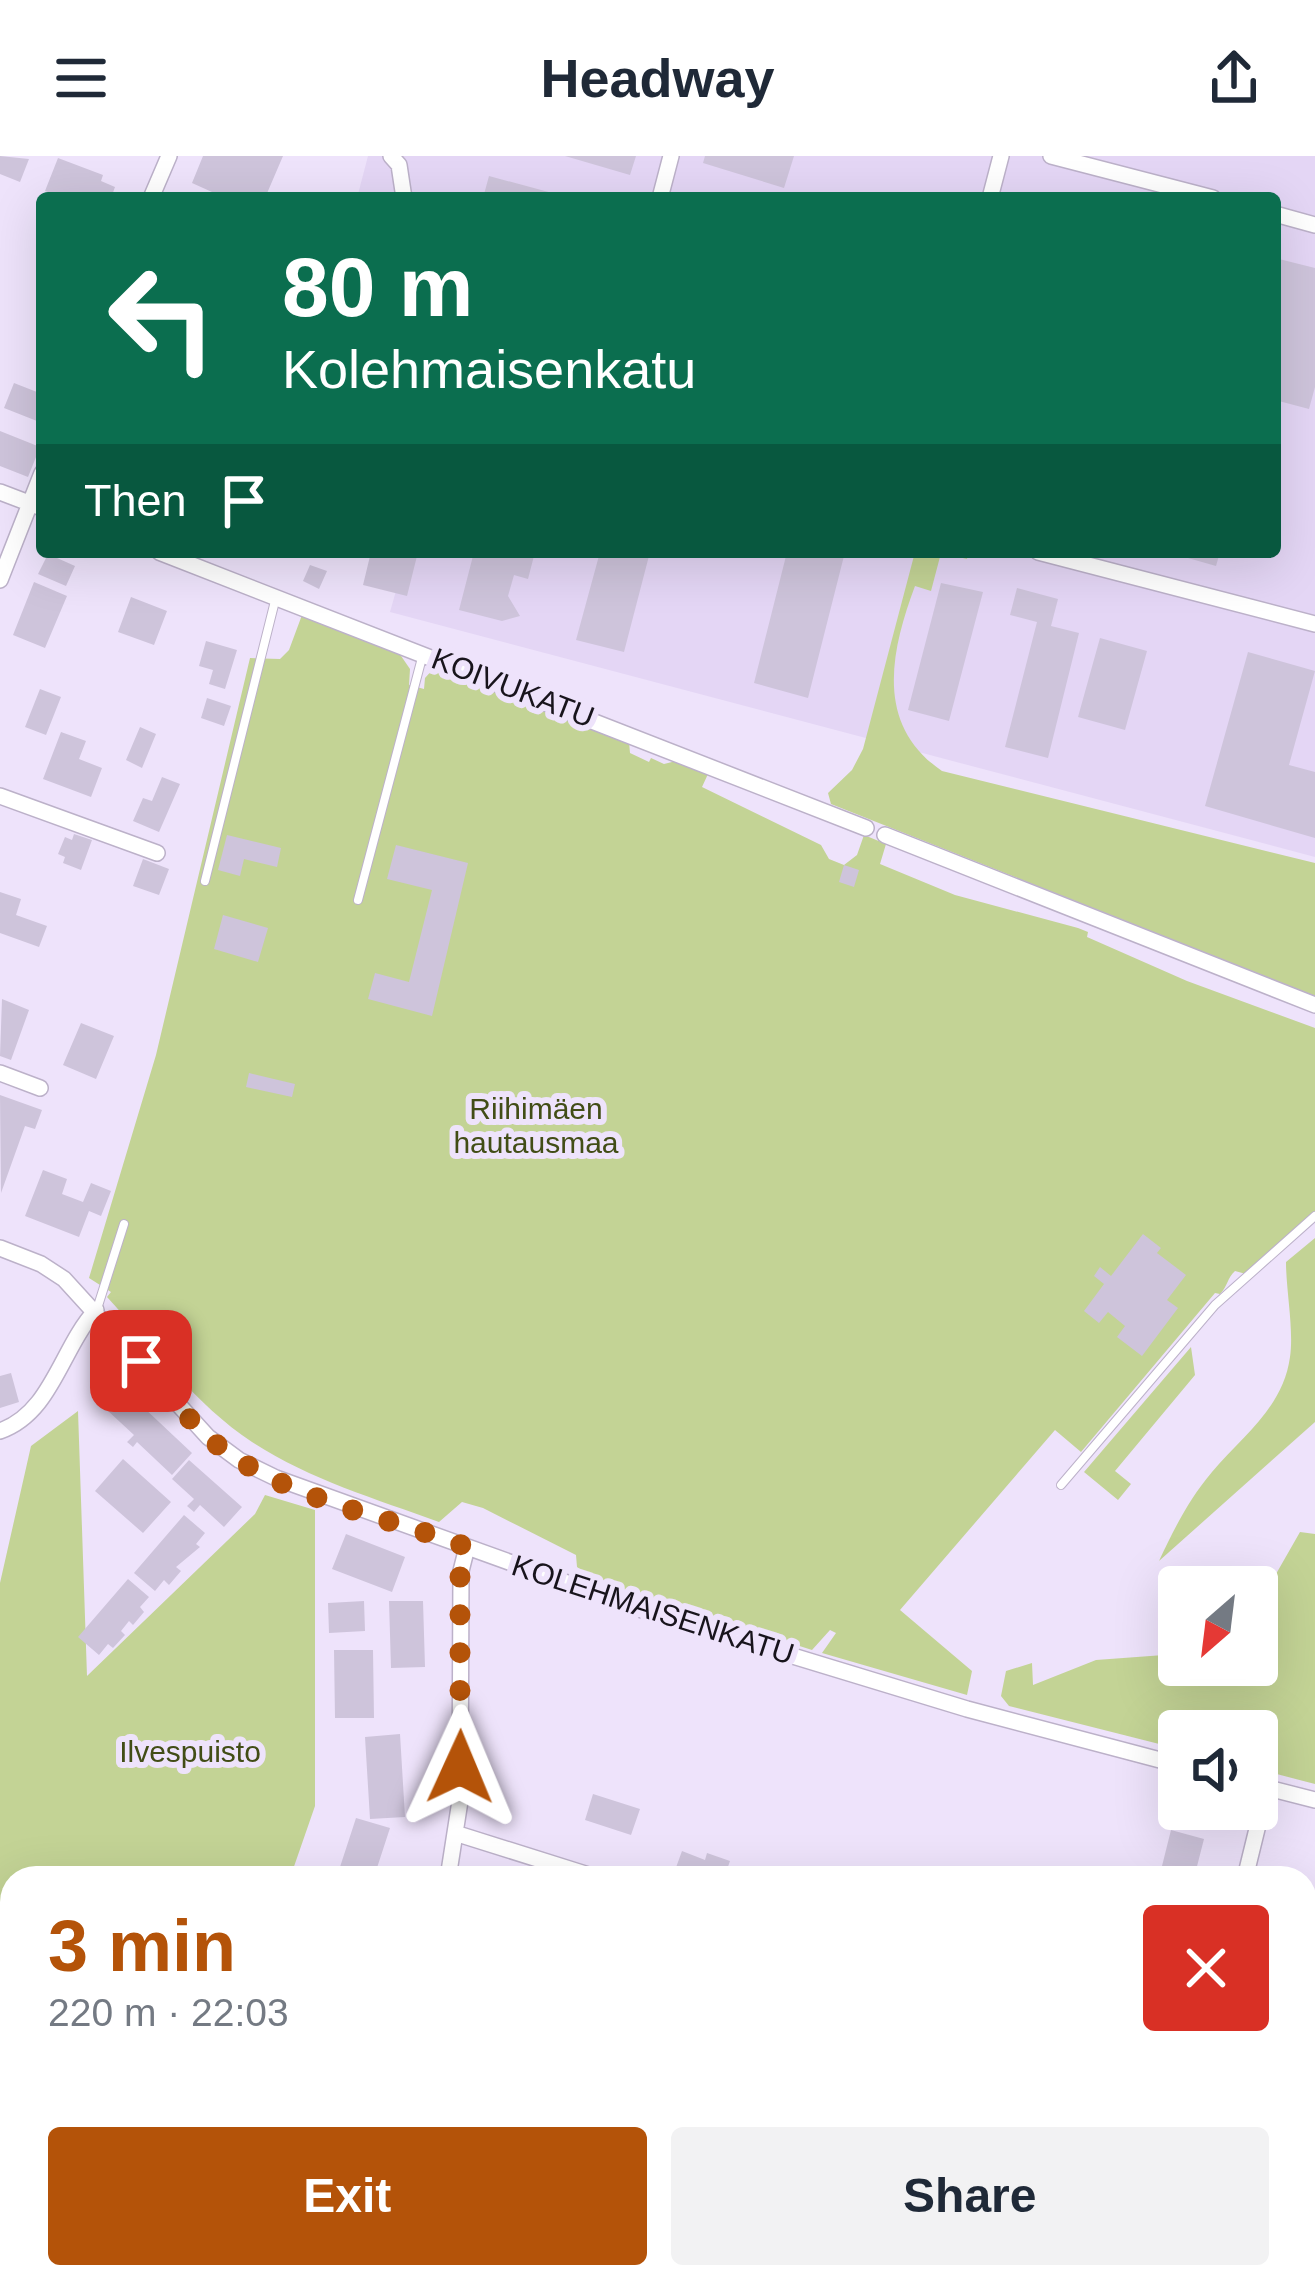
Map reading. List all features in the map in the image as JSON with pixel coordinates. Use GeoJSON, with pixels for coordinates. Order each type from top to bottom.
{"type":"FeatureCollection","features":[{"type":"Feature","properties":{"kind":"street"},"geometry":{"type":"LineString","coordinates":[[154,192],[169,156]]}},
{"type":"Feature","properties":{"kind":"street"},"geometry":{"type":"LineString","coordinates":[[391,156],[404,181],[404,192]]}},
{"type":"Feature","properties":{"kind":"street"},"geometry":{"type":"LineString","coordinates":[[662,192],[671,156]]}},
{"type":"Feature","properties":{"kind":"street"},"geometry":{"type":"LineString","coordinates":[[992,192],[1001,156]]}},
{"type":"Feature","properties":{"kind":"street"},"geometry":{"type":"LineString","coordinates":[[1051,156],[1190,192]]}},
{"type":"Feature","properties":{"kind":"street"},"geometry":{"type":"LineString","coordinates":[[1281,216],[1315,224]]}},
{"type":"Feature","properties":{"kind":"street"},"geometry":{"type":"LineString","coordinates":[[0,492],[36,506],[0,580]]}},
{"type":"Feature","properties":{"kind":"street","name":"KOIVUKATU"},"geometry":{"type":"LineString","coordinates":[[175,558],[866,828]]}},
{"type":"Feature","properties":{"kind":"street"},"geometry":{"type":"LineString","coordinates":[[1061,558],[1315,623]]}},
{"type":"Feature","properties":{"kind":"street"},"geometry":{"type":"LineString","coordinates":[[0,796],[157,853]]}},
{"type":"Feature","properties":{"kind":"street"},"geometry":{"type":"LineString","coordinates":[[885,835],[1315,1005]]}},
{"type":"Feature","properties":{"kind":"street"},"geometry":{"type":"LineString","coordinates":[[0,1073],[40,1088]]}},
{"type":"Feature","properties":{"kind":"street","name":"KOLEHMAISENKATU"},"geometry":{"type":"LineString","coordinates":[[0,1248],[52,1270],[96,1310],[223,1450],[315,1495],[645,1612],[968,1709],[1158,1759]]}},
{"type":"Feature","properties":{"kind":"street"},"geometry":{"type":"LineString","coordinates":[[0,1431],[30,1415],[96,1310]]}},
{"type":"Feature","properties":{"kind":"street"},"geometry":{"type":"LineString","coordinates":[[451,1866],[458,1834],[460,1571],[467,1547]]}},
{"type":"Feature","properties":{"kind":"street"},"geometry":{"type":"LineString","coordinates":[[1278,1790],[1315,1800]]}},
{"type":"Feature","properties":{"kind":"street"},"geometry":{"type":"LineString","coordinates":[[1247,1866],[1254,1830]]}},
{"type":"Feature","properties":{"kind":"street"},"geometry":{"type":"LineString","coordinates":[[458,1834],[560,1866]]}},
{"type":"Feature","properties":{"kind":"lane"},"geometry":{"type":"LineString","coordinates":[[205,881],[276,596]]}},
{"type":"Feature","properties":{"kind":"lane"},"geometry":{"type":"LineString","coordinates":[[358,900],[423,653]]}},
{"type":"Feature","properties":{"kind":"lane"},"geometry":{"type":"LineString","coordinates":[[1061,1485],[1215,1305],[1315,1216]]}},
{"type":"Feature","properties":{"kind":"lane"},"geometry":{"type":"LineString","coordinates":[[96,1310],[124,1224]]}},
{"type":"Feature","properties":{"kind":"shaded area"},"geometry":{"type":"Polygon","coordinates":[[[368,156],[1315,156],[1315,857],[390,612],[405,558],[1281,558],[1281,192],[359,192],[368,156]]]}},
{"type":"Feature","properties":{"kind":"green space"},"geometry":{"type":"Polygon","coordinates":[[[913,558],[940,558],[931,591],[915,586],[895,662],[897,710],[921,753],[942,771],[1315,863],[1315,996],[831,804],[828,793],[852,770],[863,749],[913,558]]]}},
{"type":"Feature","properties":{"kind":"green space","name":"Riihimäen hautausmaa"},"geometry":{"type":"Polygon","coordinates":[[[302,615],[399,653],[410,669],[409,685],[424,689],[425,678],[435,667],[629,742],[630,753],[649,762],[651,758],[664,764],[676,761],[708,774],[702,787],[821,845],[829,859],[844,865],[857,855],[864,835],[886,844],[880,864],[955,895],[1078,928],[1088,932],[1087,937],[1187,981],[1315,1028],[1315,1211],[1246,1274],[1232,1274],[1223,1291],[1215,1293],[1081,1452],[1055,1430],[900,1610],[972,1671],[967,1695],[822,1653],[836,1633],[830,1630],[812,1650],[597,1581],[577,1567],[576,1555],[483,1508],[462,1502],[439,1522],[296,1467],[252,1442],[212,1411],[107,1297],[111,1292],[89,1278],[156,1055],[250,658],[280,659],[289,650],[302,615]]]}},
{"type":"Feature","properties":{"kind":"green space"},"geometry":{"type":"Polygon","coordinates":[[[1315,1238],[1315,1422],[1159,1561],[1196,1493],[1279,1391],[1291,1346],[1286,1262],[1315,1238]]]}},
{"type":"Feature","properties":{"kind":"green space"},"geometry":{"type":"Polygon","coordinates":[[[1191,1347],[1195,1375],[1115,1471],[1131,1484],[1118,1500],[1084,1472],[1191,1347]]]}},
{"type":"Feature","properties":{"kind":"green space","name":"Ilvespuisto"},"geometry":{"type":"Polygon","coordinates":[[[78,1411],[87,1676],[255,1514],[265,1495],[315,1510],[315,1806],[294,1866],[0,1866],[0,1583],[31,1446],[78,1411]]]}},
{"type":"Feature","properties":{"kind":"green space"},"geometry":{"type":"Polygon","coordinates":[[[1300,1532],[1315,1534],[1315,1784],[1278,1774],[1278,1710],[1158,1710],[1158,1744],[1009,1706],[1001,1696],[1006,1671],[1032,1663],[1033,1685],[1096,1660],[1158,1655],[1158,1686],[1278,1686],[1278,1570],[1300,1532]]]}},
{"type":"Feature","properties":{"kind":"building"},"geometry":{"type":"Polygon","coordinates":[[[0,156],[29,159],[20,182],[0,174],[0,156]]]}},
{"type":"Feature","properties":{"kind":"building"},"geometry":{"type":"Polygon","coordinates":[[[203,156],[283,156],[268,192],[212,192],[192,183],[203,156]]]}},
{"type":"Feature","properties":{"kind":"building"},"geometry":{"type":"Polygon","coordinates":[[[565,156],[636,156],[630,175],[565,156]]]}},
{"type":"Feature","properties":{"kind":"building"},"geometry":{"type":"Polygon","coordinates":[[[705,156],[794,156],[784,188],[703,163],[705,156]]]}},
{"type":"Feature","properties":{"kind":"building"},"geometry":{"type":"Polygon","coordinates":[[[58,158],[103,175],[101,181],[115,187],[113,192],[45,191],[58,158]]]}},
{"type":"Feature","properties":{"kind":"building"},"geometry":{"type":"Polygon","coordinates":[[[489,176],[548,192],[485,192],[489,176]]]}},
{"type":"Feature","properties":{"kind":"building"},"geometry":{"type":"Polygon","coordinates":[[[1281,260],[1315,268],[1315,387],[1309,409],[1281,402],[1281,260]]]}},
{"type":"Feature","properties":{"kind":"building"},"geometry":{"type":"Polygon","coordinates":[[[14,383],[36,392],[36,421],[4,408],[14,383]]]}},
{"type":"Feature","properties":{"kind":"building"},"geometry":{"type":"Polygon","coordinates":[[[0,431],[36,445],[28,477],[0,466],[0,431]]]}},
{"type":"Feature","properties":{"kind":"building"},"geometry":{"type":"Polygon","coordinates":[[[46,558],[75,566],[66,586],[38,574],[46,558]]]}},
{"type":"Feature","properties":{"kind":"building"},"geometry":{"type":"Polygon","coordinates":[[[370,558],[416,558],[407,596],[363,585],[370,558]]]}},
{"type":"Feature","properties":{"kind":"building"},"geometry":{"type":"Polygon","coordinates":[[[472,558],[533,558],[528,579],[514,575],[508,596],[520,616],[502,621],[459,610],[472,558]]]}},
{"type":"Feature","properties":{"kind":"building"},"geometry":{"type":"Polygon","coordinates":[[[598,558],[648,558],[624,652],[576,640],[598,558]]]}},
{"type":"Feature","properties":{"kind":"building"},"geometry":{"type":"Polygon","coordinates":[[[785,558],[843,558],[808,698],[754,683],[785,558]]]}},
{"type":"Feature","properties":{"kind":"building"},"geometry":{"type":"Polygon","coordinates":[[[1188,558],[1218,558],[1216,566],[1188,558]]]}},
{"type":"Feature","properties":{"kind":"building"},"geometry":{"type":"Polygon","coordinates":[[[310,565],[327,571],[319,589],[303,581],[310,565]]]}},
{"type":"Feature","properties":{"kind":"building"},"geometry":{"type":"Polygon","coordinates":[[[34,582],[67,596],[45,648],[13,635],[34,582]]]}},
{"type":"Feature","properties":{"kind":"building"},"geometry":{"type":"Polygon","coordinates":[[[941,583],[983,592],[949,721],[908,710],[941,583]]]}},
{"type":"Feature","properties":{"kind":"building"},"geometry":{"type":"Polygon","coordinates":[[[1017,588],[1058,599],[1051,626],[1079,633],[1048,758],[1005,747],[1037,622],[1010,615],[1017,588]]]}},
{"type":"Feature","properties":{"kind":"building"},"geometry":{"type":"Polygon","coordinates":[[[131,597],[167,611],[154,645],[118,632],[131,597]]]}},
{"type":"Feature","properties":{"kind":"building"},"geometry":{"type":"Polygon","coordinates":[[[1100,638],[1147,651],[1125,730],[1078,717],[1100,638]]]}},
{"type":"Feature","properties":{"kind":"building"},"geometry":{"type":"Polygon","coordinates":[[[206,641],[237,650],[225,689],[209,684],[213,670],[199,666],[206,641]]]}},
{"type":"Feature","properties":{"kind":"building"},"geometry":{"type":"Polygon","coordinates":[[[1248,652],[1315,671],[1289,765],[1315,772],[1315,838],[1205,806],[1248,652]]]}},
{"type":"Feature","properties":{"kind":"building"},"geometry":{"type":"Polygon","coordinates":[[[40,689],[61,697],[46,735],[25,727],[40,689]]]}},
{"type":"Feature","properties":{"kind":"building"},"geometry":{"type":"Polygon","coordinates":[[[207,698],[231,706],[224,726],[201,718],[207,698]]]}},
{"type":"Feature","properties":{"kind":"building"},"geometry":{"type":"Polygon","coordinates":[[[140,727],[156,734],[142,768],[126,760],[140,727]]]}},
{"type":"Feature","properties":{"kind":"building"},"geometry":{"type":"Polygon","coordinates":[[[61,732],[86,741],[79,759],[102,768],[91,797],[43,779],[61,732]]]}},
{"type":"Feature","properties":{"kind":"building"},"geometry":{"type":"Polygon","coordinates":[[[162,777],[180,784],[159,832],[133,821],[143,798],[152,801],[162,777]]]}},
{"type":"Feature","properties":{"kind":"building"},"geometry":{"type":"Polygon","coordinates":[[[74,834],[92,840],[81,870],[63,863],[65,857],[58,854],[65,837],[72,840],[74,834]]]}},
{"type":"Feature","properties":{"kind":"building"},"geometry":{"type":"Polygon","coordinates":[[[227,835],[281,848],[277,867],[244,859],[240,876],[218,870],[227,835]]]}},
{"type":"Feature","properties":{"kind":"building"},"geometry":{"type":"Polygon","coordinates":[[[396,845],[468,863],[432,1016],[368,999],[375,973],[409,982],[432,890],[387,879],[396,845]]]}},
{"type":"Feature","properties":{"kind":"building"},"geometry":{"type":"Polygon","coordinates":[[[143,859],[169,869],[159,895],[133,886],[143,859]]]}},
{"type":"Feature","properties":{"kind":"building"},"geometry":{"type":"Polygon","coordinates":[[[844,865],[859,870],[854,887],[839,882],[844,865]]]}},
{"type":"Feature","properties":{"kind":"building"},"geometry":{"type":"Polygon","coordinates":[[[0,892],[21,899],[16,915],[47,926],[39,947],[0,933],[0,892]]]}},
{"type":"Feature","properties":{"kind":"building"},"geometry":{"type":"Polygon","coordinates":[[[223,915],[268,928],[258,962],[214,949],[223,915]]]}},
{"type":"Feature","properties":{"kind":"building"},"geometry":{"type":"Polygon","coordinates":[[[2,999],[29,1010],[11,1060],[0,1056],[2,999]]]}},
{"type":"Feature","properties":{"kind":"building"},"geometry":{"type":"Polygon","coordinates":[[[81,1023],[114,1036],[96,1079],[63,1065],[81,1023]]]}},
{"type":"Feature","properties":{"kind":"building"},"geometry":{"type":"Polygon","coordinates":[[[249,1073],[295,1084],[292,1097],[246,1087],[249,1073]]]}},
{"type":"Feature","properties":{"kind":"building"},"geometry":{"type":"Polygon","coordinates":[[[0,1095],[42,1110],[35,1129],[25,1126],[1,1193],[0,1095]]]}},
{"type":"Feature","properties":{"kind":"building"},"geometry":{"type":"Polygon","coordinates":[[[43,1170],[67,1179],[62,1194],[83,1202],[91,1183],[111,1191],[101,1216],[89,1211],[79,1237],[25,1216],[43,1170]]]}},
{"type":"Feature","properties":{"kind":"building"},"geometry":{"type":"Polygon","coordinates":[[[1143,1234],[1161,1248],[1157,1253],[1186,1275],[1167,1300],[1178,1308],[1142,1356],[1117,1337],[1125,1326],[1108,1312],[1099,1323],[1084,1311],[1104,1284],[1094,1276],[1100,1267],[1111,1276],[1143,1234]]]}},
{"type":"Feature","properties":{"kind":"building"},"geometry":{"type":"Polygon","coordinates":[[[11,1373],[19,1402],[0,1408],[0,1376],[11,1373]]]}},
{"type":"Feature","properties":{"kind":"building"},"geometry":{"type":"Polygon","coordinates":[[[126,1391],[192,1453],[172,1475],[137,1442],[133,1447],[127,1442],[134,1435],[107,1410],[126,1391]]]}},
{"type":"Feature","properties":{"kind":"building"},"geometry":{"type":"Polygon","coordinates":[[[123,1459],[171,1502],[143,1533],[95,1491],[123,1459]]]}},
{"type":"Feature","properties":{"kind":"building"},"geometry":{"type":"Polygon","coordinates":[[[189,1460],[242,1507],[224,1527],[200,1505],[194,1512],[187,1506],[194,1499],[172,1479],[189,1460]]]}},
{"type":"Feature","properties":{"kind":"building"},"geometry":{"type":"Polygon","coordinates":[[[184,1515],[205,1533],[196,1544],[200,1547],[176,1567],[181,1571],[169,1585],[164,1580],[155,1591],[134,1573],[184,1515]]]}},
{"type":"Feature","properties":{"kind":"building"},"geometry":{"type":"Polygon","coordinates":[[[346,1534],[405,1557],[392,1592],[332,1569],[346,1534]]]}},
{"type":"Feature","properties":{"kind":"building"},"geometry":{"type":"Polygon","coordinates":[[[128,1579],[149,1597],[140,1607],[144,1612],[133,1625],[129,1621],[121,1631],[125,1635],[113,1648],[108,1644],[99,1655],[78,1637],[128,1579]]]}},
{"type":"Feature","properties":{"kind":"building"},"geometry":{"type":"Polygon","coordinates":[[[364,1601],[365,1631],[329,1633],[328,1603],[364,1601]]]}},
{"type":"Feature","properties":{"kind":"building"},"geometry":{"type":"Polygon","coordinates":[[[389,1601],[423,1601],[425,1667],[391,1668],[389,1601]]]}},
{"type":"Feature","properties":{"kind":"building"},"geometry":{"type":"Polygon","coordinates":[[[334,1650],[373,1650],[374,1718],[335,1718],[334,1650]]]}},
{"type":"Feature","properties":{"kind":"building"},"geometry":{"type":"Polygon","coordinates":[[[400,1734],[405,1817],[370,1819],[365,1737],[400,1734]]]}},
{"type":"Feature","properties":{"kind":"building"},"geometry":{"type":"Polygon","coordinates":[[[593,1794],[640,1809],[631,1835],[585,1820],[593,1794]]]}},
{"type":"Feature","properties":{"kind":"building"},"geometry":{"type":"Polygon","coordinates":[[[356,1818],[390,1828],[378,1866],[340,1866],[356,1818]]]}},
{"type":"Feature","properties":{"kind":"building"},"geometry":{"type":"Polygon","coordinates":[[[1171,1830],[1204,1839],[1197,1866],[1162,1866],[1171,1830]]]}},
{"type":"Feature","properties":{"kind":"building"},"geometry":{"type":"Polygon","coordinates":[[[682,1851],[705,1860],[707,1853],[730,1861],[728,1866],[677,1866],[682,1851]]]}},
{"type":"Feature","properties":{"kind":"route"},"geometry":{"type":"LineString","coordinates":[[141,1361],[208,1437],[239,1460],[315,1495],[467,1547],[460,1571],[460,1767]]}}]}
